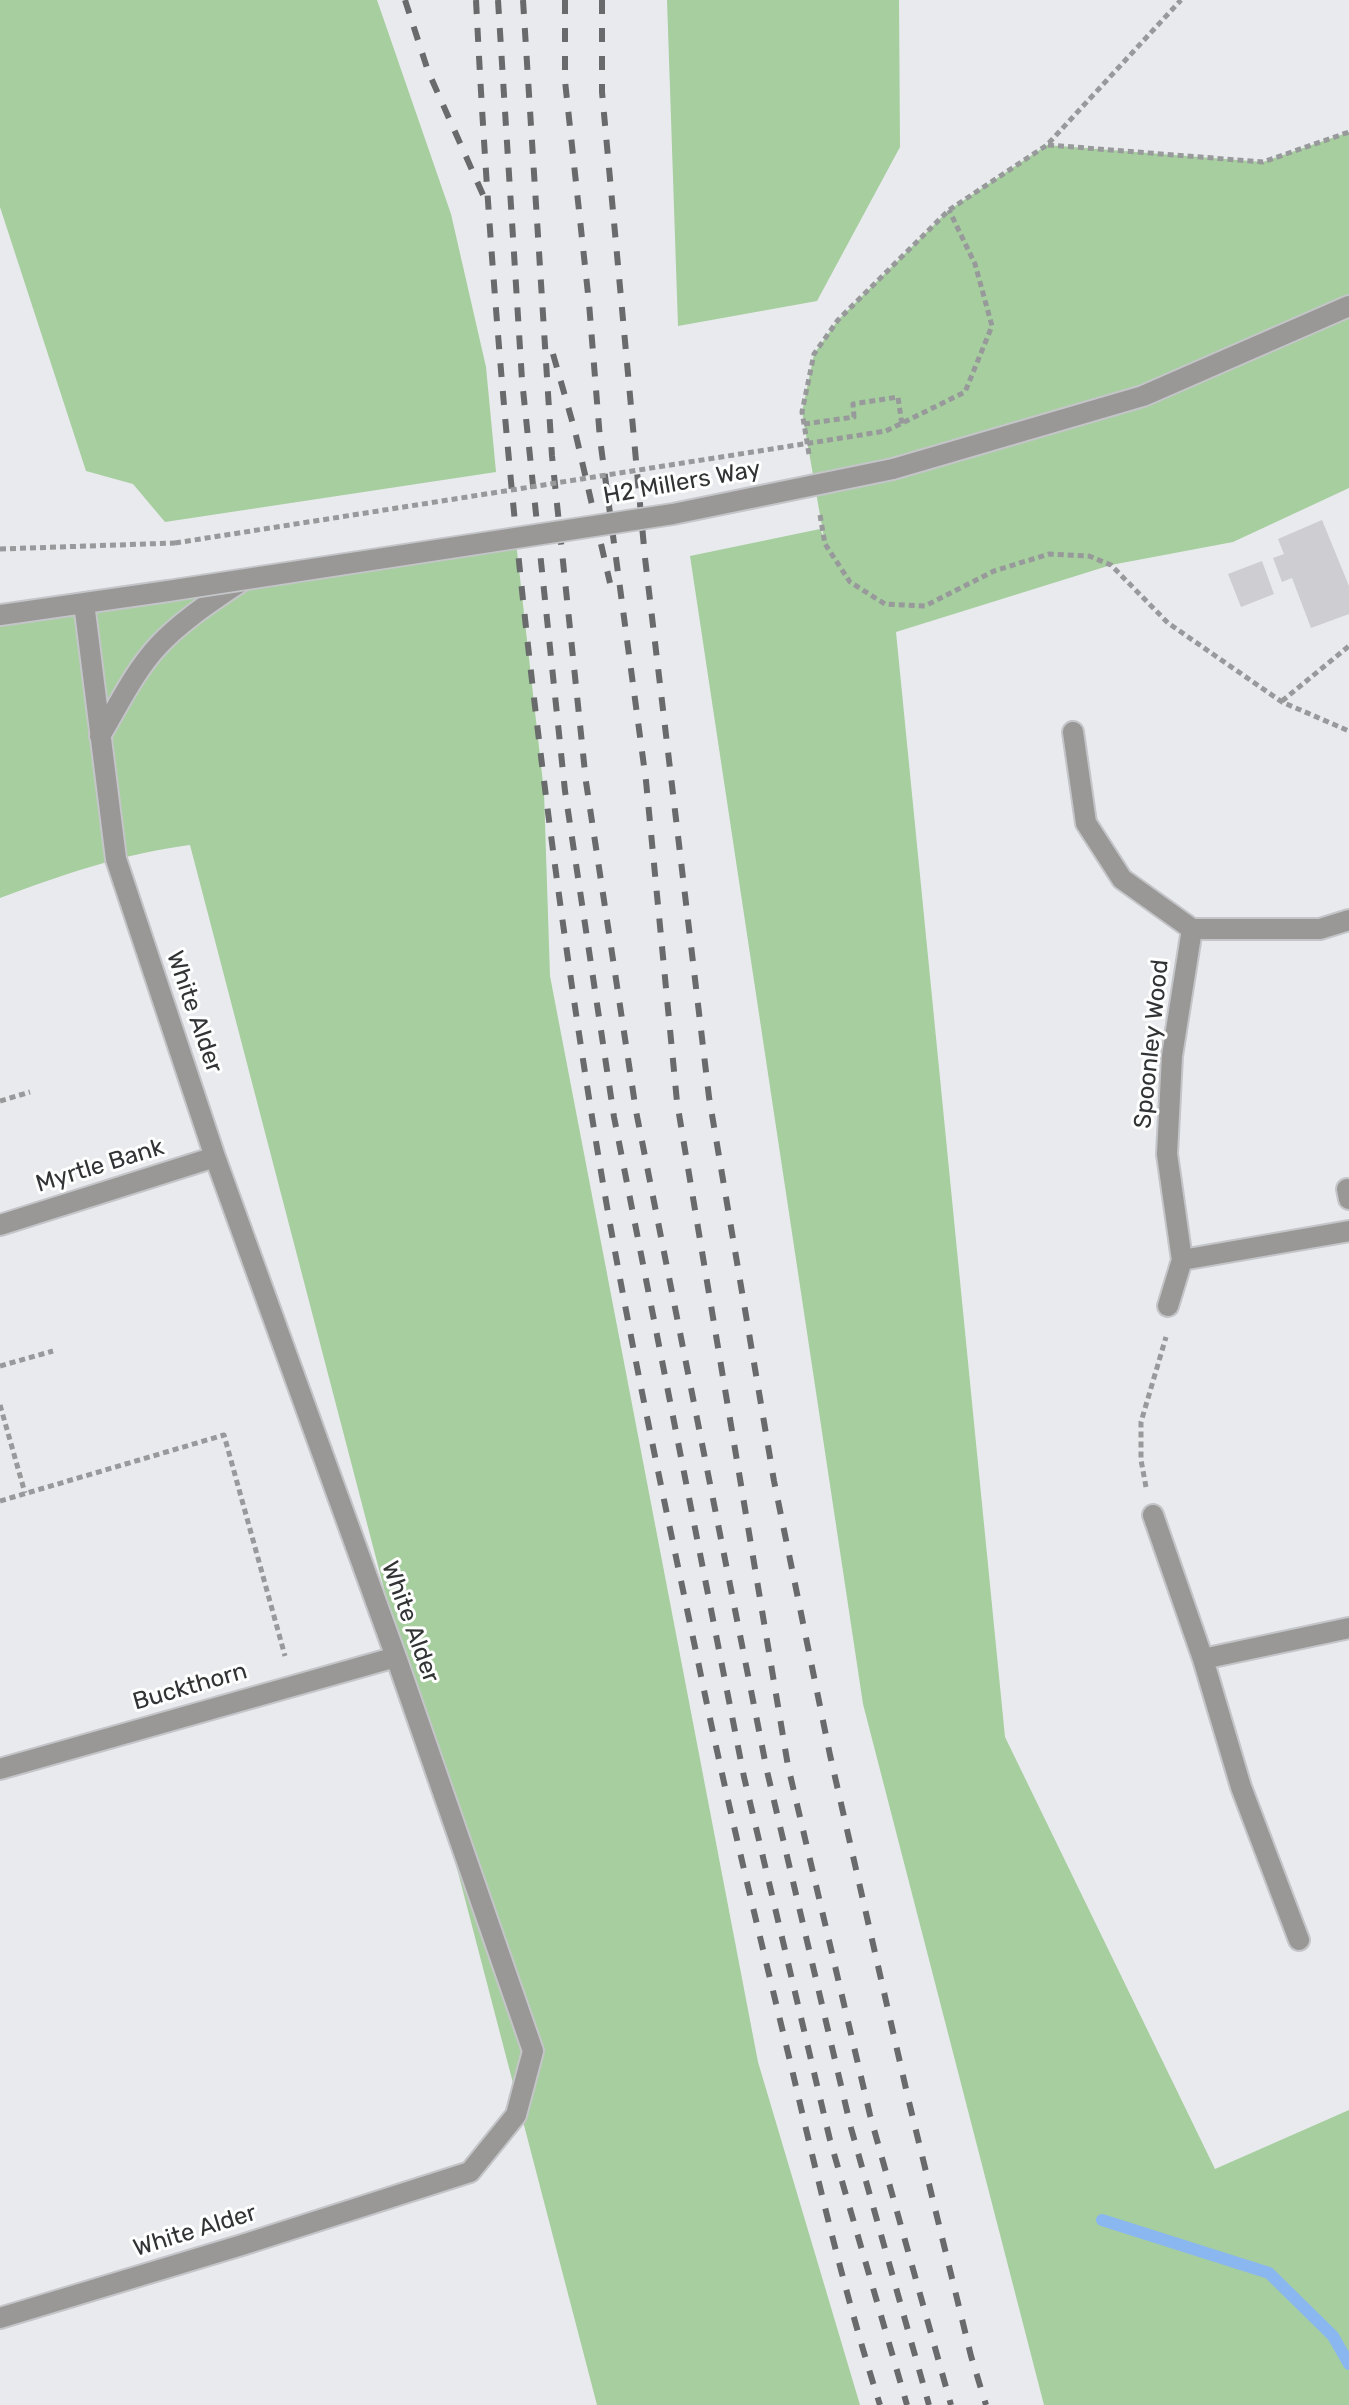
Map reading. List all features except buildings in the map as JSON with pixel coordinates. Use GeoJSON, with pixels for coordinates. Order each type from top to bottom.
{"type":"FeatureCollection","features":[{"type":"Feature","properties":{"kind":"street","name":"H2 Millers Way"},"geometry":{"type":"LineString","coordinates":[[0,615],[673,514],[893,469],[1143,396],[1349,306]]}},
{"type":"Feature","properties":{"kind":"street"},"geometry":{"type":"LineString","coordinates":[[100,736],[133,680],[157,647],[243,580]]}},
{"type":"Feature","properties":{"kind":"street","name":"White Alder"},"geometry":{"type":"LineString","coordinates":[[0,2318],[470,2172],[516,2115],[533,2051],[396,1657],[215,1157],[116,859],[84,603]]}},
{"type":"Feature","properties":{"kind":"street"},"geometry":{"type":"LineString","coordinates":[[1073,732],[1086,823],[1122,879],[1192,929],[1320,929],[1349,920]]}},
{"type":"Feature","properties":{"kind":"street","name":"Spoonley Wood"},"geometry":{"type":"LineString","coordinates":[[1168,1306],[1182,1260],[1167,1154],[1172,1056],[1192,929]]}},
{"type":"Feature","properties":{"kind":"street","name":"Myrtle Bank"},"geometry":{"type":"LineString","coordinates":[[0,1225],[215,1157]]}},
{"type":"Feature","properties":{"kind":"street"},"geometry":{"type":"LineString","coordinates":[[1182,1260],[1349,1231]]}},
{"type":"Feature","properties":{"kind":"street"},"geometry":{"type":"LineString","coordinates":[[1153,1515],[1203,1659],[1241,1787],[1299,1940]]}},
{"type":"Feature","properties":{"kind":"street"},"geometry":{"type":"LineString","coordinates":[[1203,1659],[1349,1628]]}},
{"type":"Feature","properties":{"kind":"street","name":"Buckthorn"},"geometry":{"type":"LineString","coordinates":[[0,1769],[396,1657]]}},
{"type":"Feature","properties":{"kind":"path"},"geometry":{"type":"LineString","coordinates":[[811,461],[802,412],[814,354],[838,320],[949,210],[1047,145],[1181,0]]}},
{"type":"Feature","properties":{"kind":"path"},"geometry":{"type":"LineString","coordinates":[[1047,145],[1263,162],[1349,132]]}},
{"type":"Feature","properties":{"kind":"path"},"geometry":{"type":"LineString","coordinates":[[0,549],[175,543],[886,431],[965,392],[992,326],[975,264],[949,210]]}},
{"type":"Feature","properties":{"kind":"path"},"geometry":{"type":"LineString","coordinates":[[804,424],[854,417],[853,404],[898,397],[902,425]]}},
{"type":"Feature","properties":{"kind":"path"},"geometry":{"type":"LineString","coordinates":[[820,513],[825,544],[850,582],[885,604],[925,606],[994,571],[1049,554],[1089,556],[1111,565],[1168,623],[1282,702],[1349,731]]}},
{"type":"Feature","properties":{"kind":"path"},"geometry":{"type":"LineString","coordinates":[[1282,702],[1349,646]]}},
{"type":"Feature","properties":{"kind":"path"},"geometry":{"type":"LineString","coordinates":[[0,1101],[30,1092]]}},
{"type":"Feature","properties":{"kind":"path"},"geometry":{"type":"LineString","coordinates":[[1153,1515],[1141,1460],[1141,1422],[1165,1345],[1168,1306]]}},
{"type":"Feature","properties":{"kind":"path"},"geometry":{"type":"LineString","coordinates":[[0,1366],[53,1351]]}},
{"type":"Feature","properties":{"kind":"path"},"geometry":{"type":"LineString","coordinates":[[0,1405],[25,1493]]}},
{"type":"Feature","properties":{"kind":"path"},"geometry":{"type":"LineString","coordinates":[[0,1501],[224,1435],[293,1685]]}},
{"type":"Feature","properties":{"kind":"green space"},"geometry":{"type":"Polygon","coordinates":[[[0,0],[377,0],[451,214],[486,367],[496,472],[165,522],[133,484],[86,471],[0,207],[0,0]]]}},
{"type":"Feature","properties":{"kind":"green space"},"geometry":{"type":"Polygon","coordinates":[[[667,0],[899,0],[900,147],[817,301],[678,326],[667,0]]]}},
{"type":"Feature","properties":{"kind":"green space"},"geometry":{"type":"Polygon","coordinates":[[[1349,132],[1349,488],[1233,542],[1111,565],[896,632],[1005,1737],[1215,2169],[1349,2110],[1349,2405],[1044,2405],[863,1704],[690,556],[820,529],[824,538],[802,412],[814,354],[838,320],[949,210],[1047,145],[1263,162],[1349,132]]]}},
{"type":"Feature","properties":{"kind":"green space"},"geometry":{"type":"Polygon","coordinates":[[[516,542],[544,792],[550,976],[758,2062],[860,2405],[597,2405],[190,845],[141,853],[94,866],[0,898],[0,615],[516,542]]]}},
{"type":"Feature","properties":{"kind":"waterway"},"geometry":{"type":"LineString","coordinates":[[1102,2220],[1269,2273],[1333,2336],[1349,2364]]}},
{"type":"Feature","properties":{"kind":"railway"},"geometry":{"type":"LineString","coordinates":[[405,0],[428,71],[484,197]]}},
{"type":"Feature","properties":{"kind":"railway"},"geometry":{"type":"LineString","coordinates":[[476,0],[494,282],[519,563],[552,843],[604,1191],[656,1463],[731,1814],[832,2234],[880,2405]]}},
{"type":"Feature","properties":{"kind":"railway"},"geometry":{"type":"LineString","coordinates":[[498,0],[522,380],[565,791],[614,1117],[744,1777],[830,2140],[907,2405]]}},
{"type":"Feature","properties":{"kind":"railway"},"geometry":{"type":"LineString","coordinates":[[523,0],[552,456],[586,782],[636,1111],[767,1771],[851,2128],[929,2405]]}},
{"type":"Feature","properties":{"kind":"railway"},"geometry":{"type":"LineString","coordinates":[[565,0],[565,81],[600,439],[646,781],[677,1102],[788,1766],[870,2115],[951,2405]]}},
{"type":"Feature","properties":{"kind":"railway"},"geometry":{"type":"LineString","coordinates":[[602,0],[602,92],[645,558],[709,1097],[774,1481],[830,1755],[909,2102],[971,2356],[986,2405]]}},
{"type":"Feature","properties":{"kind":"railway"},"geometry":{"type":"LineString","coordinates":[[553,354],[575,431],[610,583]]}}]}
